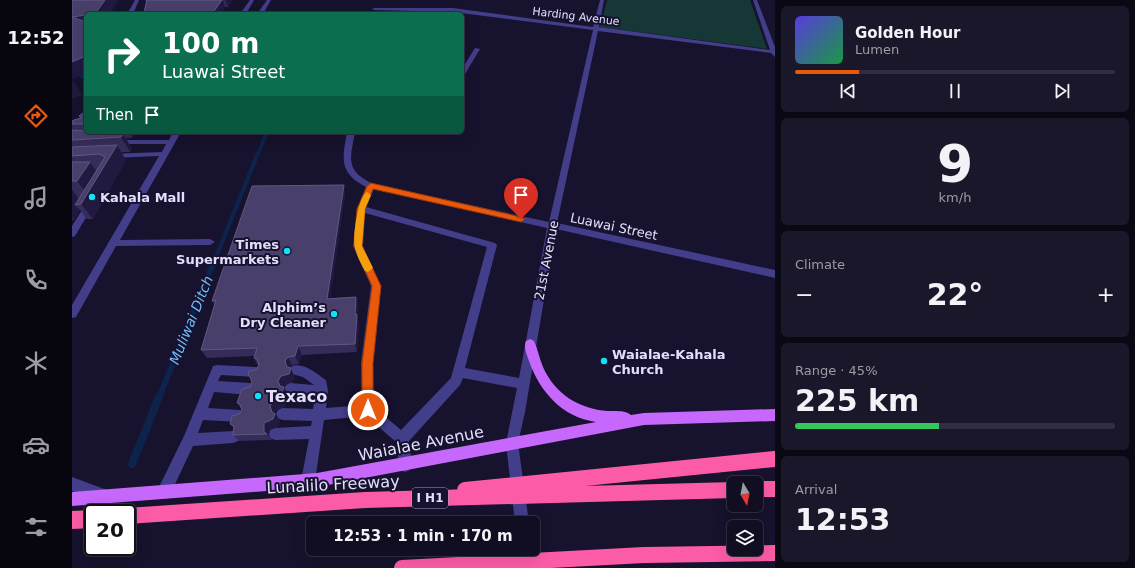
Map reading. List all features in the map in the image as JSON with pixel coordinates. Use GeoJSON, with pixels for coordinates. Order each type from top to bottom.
{"type":"FeatureCollection","features":[{"type":"Feature","properties":{"kind":"highway"},"geometry":{"type":"LineString","coordinates":[[365,500],[775,459]]}},
{"type":"Feature","properties":{"kind":"highway"},"geometry":{"type":"LineString","coordinates":[[763,489],[775,488]]}},
{"type":"Feature","properties":{"kind":"highway","name":"Lunalilo Freeway"},"geometry":{"type":"LineString","coordinates":[[136,515],[365,500],[727,490]]}},
{"type":"Feature","properties":{"kind":"highway"},"geometry":{"type":"LineString","coordinates":[[72,520],[84,519]]}},
{"type":"Feature","properties":{"kind":"highway"},"geometry":{"type":"LineString","coordinates":[[402,568],[644,555],[775,553]]}},
{"type":"Feature","properties":{"kind":"main road"},"geometry":{"type":"LineString","coordinates":[[530,344],[533,359],[542,379],[554,394],[571,408],[592,415],[644,419]]}},
{"type":"Feature","properties":{"kind":"main road","name":"Waialae Avenue"},"geometry":{"type":"LineString","coordinates":[[72,499],[308,481],[644,419],[775,415]]}},
{"type":"Feature","properties":{"kind":"street"},"geometry":{"type":"LineString","coordinates":[[131,12],[136,0]]}},
{"type":"Feature","properties":{"kind":"street"},"geometry":{"type":"LineString","coordinates":[[244,12],[252,0]]}},
{"type":"Feature","properties":{"kind":"street"},"geometry":{"type":"LineString","coordinates":[[261,12],[269,0]]}},
{"type":"Feature","properties":{"kind":"street","name":"21st Avenue"},"geometry":{"type":"LineString","coordinates":[[521,516],[512,443],[519,412],[552,226],[602,0]]}},
{"type":"Feature","properties":{"kind":"street"},"geometry":{"type":"LineString","coordinates":[[755,0],[775,53]]}},
{"type":"Feature","properties":{"kind":"street","name":"Harding Avenue"},"geometry":{"type":"LineString","coordinates":[[374,9],[443,7],[775,53]]}},
{"type":"Feature","properties":{"kind":"street"},"geometry":{"type":"LineString","coordinates":[[464,71],[477,49]]}},
{"type":"Feature","properties":{"kind":"street"},"geometry":{"type":"LineString","coordinates":[[72,314],[176,134]]}},
{"type":"Feature","properties":{"kind":"street","name":"Luawai Street"},"geometry":{"type":"LineString","coordinates":[[351,134],[347,157],[349,170],[353,176],[371,186],[775,274]]}},
{"type":"Feature","properties":{"kind":"street"},"geometry":{"type":"LineString","coordinates":[[103,142],[171,142]]}},
{"type":"Feature","properties":{"kind":"street"},"geometry":{"type":"LineString","coordinates":[[100,156],[164,154]]}},
{"type":"Feature","properties":{"kind":"street"},"geometry":{"type":"LineString","coordinates":[[368,410],[367,363],[376,286],[358,246],[361,209],[371,186]]}},
{"type":"Feature","properties":{"kind":"street"},"geometry":{"type":"LineString","coordinates":[[72,234],[94,197],[79,201]]}},
{"type":"Feature","properties":{"kind":"street"},"geometry":{"type":"LineString","coordinates":[[361,209],[492,245],[456,381],[402,439]]}},
{"type":"Feature","properties":{"kind":"street"},"geometry":{"type":"LineString","coordinates":[[113,243],[210,242]]}},
{"type":"Feature","properties":{"kind":"street"},"geometry":{"type":"LineString","coordinates":[[164,492],[189,440],[218,370],[256,372]]}},
{"type":"Feature","properties":{"kind":"street"},"geometry":{"type":"LineString","coordinates":[[296,370],[306,373],[322,384],[317,432],[308,481]]}},
{"type":"Feature","properties":{"kind":"street"},"geometry":{"type":"LineString","coordinates":[[458,372],[523,384]]}},
{"type":"Feature","properties":{"kind":"street"},"geometry":{"type":"LineString","coordinates":[[211,386],[250,389]]}},
{"type":"Feature","properties":{"kind":"street"},"geometry":{"type":"LineString","coordinates":[[290,389],[322,391]]}},
{"type":"Feature","properties":{"kind":"street"},"geometry":{"type":"LineString","coordinates":[[282,414],[318,415],[368,410],[402,439],[405,464]]}},
{"type":"Feature","properties":{"kind":"street"},"geometry":{"type":"LineString","coordinates":[[200,414],[240,416]]}},
{"type":"Feature","properties":{"kind":"street"},"geometry":{"type":"LineString","coordinates":[[275,434],[317,432]]}},
{"type":"Feature","properties":{"kind":"street"},"geometry":{"type":"LineString","coordinates":[[189,440],[233,437]]}},
{"type":"Feature","properties":{"kind":"street"},"geometry":{"type":"LineString","coordinates":[[72,484],[105,497]]}},
{"type":"Feature","properties":{"kind":"street"},"geometry":{"type":"LineString","coordinates":[[527,556],[528,568]]}},
{"type":"Feature","properties":{"kind":"green space"},"geometry":{"type":"Polygon","coordinates":[[[607,0],[750,0],[767,49],[600,27],[607,0]]]}},
{"type":"Feature","properties":{"kind":"building"},"geometry":{"type":"Polygon","coordinates":[[[72,0],[105,0],[96,12],[84,12],[84,15],[72,17],[72,0]]]}},
{"type":"Feature","properties":{"kind":"building"},"geometry":{"type":"Polygon","coordinates":[[[147,0],[222,0],[213,12],[144,12],[147,0]]]}},
{"type":"Feature","properties":{"kind":"building"},"geometry":{"type":"Polygon","coordinates":[[[72,17],[84,21],[84,57],[72,62],[72,17]]]}},
{"type":"Feature","properties":{"kind":"building"},"geometry":{"type":"Polygon","coordinates":[[[84,113],[84,124],[72,124],[72,121],[81,118],[79,116],[84,113]]]}},
{"type":"Feature","properties":{"kind":"building"},"geometry":{"type":"Polygon","coordinates":[[[72,130],[84,131],[84,134],[123,134],[121,137],[72,140],[72,130]]]}},
{"type":"Feature","properties":{"kind":"building"},"geometry":{"type":"Polygon","coordinates":[[[117,145],[81,204],[75,205],[105,157],[99,154],[72,156],[72,147],[117,145]]]}},
{"type":"Feature","properties":{"kind":"building"},"geometry":{"type":"Polygon","coordinates":[[[72,162],[90,162],[77,181],[72,181],[72,162]]]}},
{"type":"Feature","properties":{"kind":"building"},"geometry":{"type":"Polygon","coordinates":[[[344,185],[327,299],[356,297],[355,314],[357,314],[355,344],[298,346],[295,356],[288,357],[285,361],[287,367],[291,368],[289,374],[281,376],[278,381],[280,386],[284,387],[280,399],[273,401],[270,406],[272,412],[275,414],[273,419],[264,423],[264,432],[267,434],[233,435],[234,426],[230,424],[232,416],[239,414],[242,410],[240,404],[237,403],[242,389],[250,387],[252,382],[248,375],[249,371],[256,370],[259,365],[257,359],[254,358],[257,348],[201,350],[216,300],[212,301],[252,186],[344,185]]]}},
{"type":"Feature","properties":{"kind":"waterway","name":"Muliwai Ditch"},"geometry":{"type":"LineString","coordinates":[[72,71],[84,78]]}},
{"type":"Feature","properties":{"kind":"waterway","name":"Muliwai Ditch"},"geometry":{"type":"LineString","coordinates":[[258,154],[266,134]]}},
{"type":"Feature","properties":{"kind":"waterway","name":"Muliwai Ditch"},"geometry":{"type":"LineString","coordinates":[[214,262],[258,153]]}},
{"type":"Feature","properties":{"kind":"waterway","name":"Muliwai Ditch"},"geometry":{"type":"LineString","coordinates":[[159,398],[214,261]]}},
{"type":"Feature","properties":{"kind":"waterway","name":"Muliwai Ditch"},"geometry":{"type":"LineString","coordinates":[[132,464],[159,397]]}},
{"type":"Feature","properties":{"kind":"slow traffic"},"geometry":{"type":"LineString","coordinates":[[367,195],[361,209],[358,246],[368,268]]}},
{"type":"Feature","properties":{"kind":"place","name":"Kahala Mall"},"geometry":{"type":"Point","coordinates":[92,197]}},
{"type":"Feature","properties":{"kind":"place","name":"Times Supermarkets"},"geometry":{"type":"Point","coordinates":[287,251]}},
{"type":"Feature","properties":{"kind":"place","name":"Alphim’s Dry Cleaner"},"geometry":{"type":"Point","coordinates":[334,314]}},
{"type":"Feature","properties":{"kind":"place","name":"Waialae-Kahala Church"},"geometry":{"type":"Point","coordinates":[604,361]}},
{"type":"Feature","properties":{"kind":"place","name":"Texaco"},"geometry":{"type":"Point","coordinates":[258,396]}},
{"type":"Feature","properties":{"kind":"route"},"geometry":{"type":"LineString","coordinates":[[368,410],[367,363],[376,286],[358,246],[361,209],[371,186],[521,219]]}}]}
